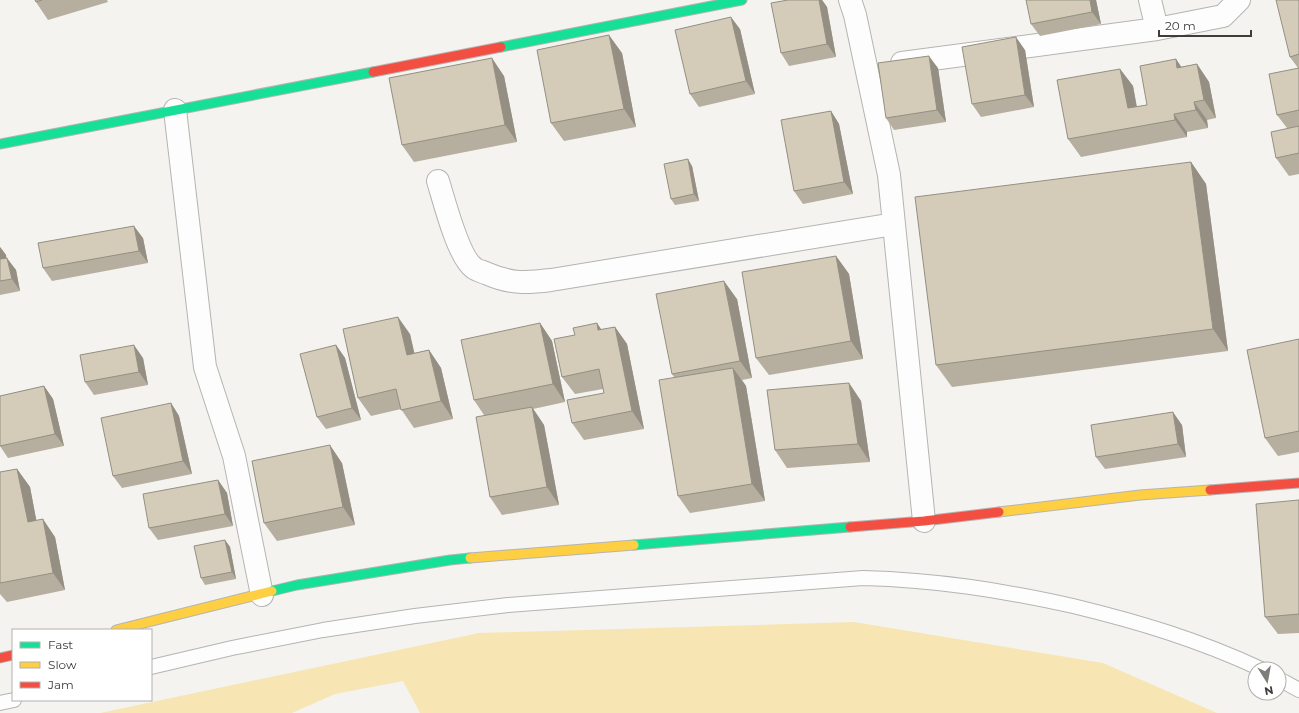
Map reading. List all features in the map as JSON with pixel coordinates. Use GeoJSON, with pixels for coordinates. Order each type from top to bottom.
{"type":"FeatureCollection","features":[{"type":"Feature","properties":{"kind":"main road"},"geometry":{"type":"LineString","coordinates":[[0,144],[742,0]]}},
{"type":"Feature","properties":{"kind":"main road"},"geometry":{"type":"LineString","coordinates":[[120,629],[262,595],[297,585],[450,560],[924,521],[1140,495],[1299,483]]}},
{"type":"Feature","properties":{"kind":"main road"},"geometry":{"type":"LineString","coordinates":[[0,658],[12,655]]}},
{"type":"Feature","properties":{"kind":"street"},"geometry":{"type":"LineString","coordinates":[[850,0],[855,15],[889,175],[924,521]]}},
{"type":"Feature","properties":{"kind":"street"},"geometry":{"type":"LineString","coordinates":[[1150,0],[1157,29]]}},
{"type":"Feature","properties":{"kind":"street"},"geometry":{"type":"LineString","coordinates":[[866,68],[1157,29],[1223,16],[1239,0]]}},
{"type":"Feature","properties":{"kind":"street"},"geometry":{"type":"LineString","coordinates":[[175,110],[205,366],[234,456],[262,595]]}},
{"type":"Feature","properties":{"kind":"street"},"geometry":{"type":"LineString","coordinates":[[438,181],[450,220],[463,253],[473,268],[500,279],[520,283],[551,280],[894,224]]}},
{"type":"Feature","properties":{"kind":"lane"},"geometry":{"type":"LineString","coordinates":[[152,667],[247,645],[415,616],[515,604],[864,578],[908,579],[952,583],[1046,600],[1149,625],[1225,652],[1247,662]]}},
{"type":"Feature","properties":{"kind":"lane"},"geometry":{"type":"LineString","coordinates":[[1287,683],[1299,690]]}},
{"type":"Feature","properties":{"kind":"lane"},"geometry":{"type":"LineString","coordinates":[[0,703],[12,700]]}},
{"type":"Feature","properties":{"kind":"shaded area"},"geometry":{"type":"Polygon","coordinates":[[[854,622],[1103,663],[1217,713],[420,713],[403,681],[335,694],[292,713],[100,713],[479,633],[854,622]]]}},
{"type":"Feature","properties":{"kind":"building"},"geometry":{"type":"Polygon","coordinates":[[[788,0],[819,0],[827,44],[781,53],[771,3],[788,0]]]}},
{"type":"Feature","properties":{"kind":"building"},"geometry":{"type":"Polygon","coordinates":[[[1026,0],[1090,0],[1092,12],[1031,24],[1026,0]]]}},
{"type":"Feature","properties":{"kind":"building"},"geometry":{"type":"Polygon","coordinates":[[[1276,0],[1299,0],[1299,54],[1290,57],[1276,0]]]}},
{"type":"Feature","properties":{"kind":"building"},"geometry":{"type":"Polygon","coordinates":[[[731,17],[746,81],[690,94],[675,30],[731,17]]]}},
{"type":"Feature","properties":{"kind":"building"},"geometry":{"type":"Polygon","coordinates":[[[609,35],[624,109],[551,123],[537,50],[609,35]]]}},
{"type":"Feature","properties":{"kind":"building"},"geometry":{"type":"Polygon","coordinates":[[[1016,37],[1025,95],[972,104],[962,47],[1016,37]]]}},
{"type":"Feature","properties":{"kind":"building"},"geometry":{"type":"Polygon","coordinates":[[[929,56],[937,110],[886,118],[878,63],[929,56]]]}},
{"type":"Feature","properties":{"kind":"building"},"geometry":{"type":"Polygon","coordinates":[[[492,58],[505,125],[402,145],[389,78],[492,58]]]}},
{"type":"Feature","properties":{"kind":"building"},"geometry":{"type":"Polygon","coordinates":[[[1176,59],[1177,68],[1197,64],[1204,100],[1194,102],[1196,110],[1174,114],[1175,120],[1068,139],[1057,80],[1120,69],[1128,108],[1147,105],[1140,66],[1176,59]]]}},
{"type":"Feature","properties":{"kind":"building"},"geometry":{"type":"Polygon","coordinates":[[[1299,68],[1299,110],[1277,115],[1269,74],[1299,68]]]}},
{"type":"Feature","properties":{"kind":"building"},"geometry":{"type":"Polygon","coordinates":[[[831,111],[844,182],[794,191],[781,120],[831,111]]]}},
{"type":"Feature","properties":{"kind":"building"},"geometry":{"type":"Polygon","coordinates":[[[1299,126],[1299,153],[1276,158],[1271,132],[1299,126]]]}},
{"type":"Feature","properties":{"kind":"building"},"geometry":{"type":"Polygon","coordinates":[[[688,159],[694,194],[671,199],[664,164],[688,159]]]}},
{"type":"Feature","properties":{"kind":"building"},"geometry":{"type":"Polygon","coordinates":[[[1191,162],[1213,329],[936,365],[915,197],[1191,162]]]}},
{"type":"Feature","properties":{"kind":"building"},"geometry":{"type":"Polygon","coordinates":[[[134,226],[139,251],[43,268],[38,243],[134,226]]]}},
{"type":"Feature","properties":{"kind":"building"},"geometry":{"type":"Polygon","coordinates":[[[836,256],[851,341],[756,358],[742,272],[836,256]]]}},
{"type":"Feature","properties":{"kind":"building"},"geometry":{"type":"Polygon","coordinates":[[[7,258],[12,279],[0,281],[0,259],[7,258]]]}},
{"type":"Feature","properties":{"kind":"building"},"geometry":{"type":"Polygon","coordinates":[[[724,281],[740,361],[672,374],[656,294],[724,281]]]}},
{"type":"Feature","properties":{"kind":"building"},"geometry":{"type":"Polygon","coordinates":[[[398,317],[407,355],[429,350],[441,401],[401,410],[396,389],[358,398],[343,329],[398,317]]]}},
{"type":"Feature","properties":{"kind":"building"},"geometry":{"type":"Polygon","coordinates":[[[540,323],[553,384],[474,400],[461,340],[540,323]]]}},
{"type":"Feature","properties":{"kind":"building"},"geometry":{"type":"Polygon","coordinates":[[[597,323],[598,330],[615,327],[632,411],[572,423],[567,400],[604,393],[599,369],[562,377],[554,339],[575,335],[573,328],[597,323]]]}},
{"type":"Feature","properties":{"kind":"building"},"geometry":{"type":"Polygon","coordinates":[[[1299,339],[1299,431],[1265,438],[1247,350],[1299,339]]]}},
{"type":"Feature","properties":{"kind":"building"},"geometry":{"type":"Polygon","coordinates":[[[134,345],[139,372],[85,382],[80,355],[134,345]]]}},
{"type":"Feature","properties":{"kind":"building"},"geometry":{"type":"Polygon","coordinates":[[[336,345],[352,408],[317,417],[300,354],[336,345]]]}},
{"type":"Feature","properties":{"kind":"building"},"geometry":{"type":"Polygon","coordinates":[[[733,368],[752,484],[678,496],[659,380],[733,368]]]}},
{"type":"Feature","properties":{"kind":"building"},"geometry":{"type":"Polygon","coordinates":[[[849,383],[858,444],[775,450],[767,390],[849,383]]]}},
{"type":"Feature","properties":{"kind":"building"},"geometry":{"type":"Polygon","coordinates":[[[44,386],[55,434],[0,446],[0,396],[44,386]]]}},
{"type":"Feature","properties":{"kind":"building"},"geometry":{"type":"Polygon","coordinates":[[[171,403],[183,461],[113,476],[101,418],[171,403]]]}},
{"type":"Feature","properties":{"kind":"building"},"geometry":{"type":"Polygon","coordinates":[[[532,407],[547,487],[490,497],[476,417],[532,407]]]}},
{"type":"Feature","properties":{"kind":"building"},"geometry":{"type":"Polygon","coordinates":[[[1173,412],[1178,444],[1096,457],[1091,425],[1173,412]]]}},
{"type":"Feature","properties":{"kind":"building"},"geometry":{"type":"Polygon","coordinates":[[[330,445],[343,507],[264,523],[252,461],[330,445]]]}},
{"type":"Feature","properties":{"kind":"building"},"geometry":{"type":"Polygon","coordinates":[[[17,469],[28,522],[43,519],[53,573],[0,583],[0,472],[17,469]]]}},
{"type":"Feature","properties":{"kind":"building"},"geometry":{"type":"Polygon","coordinates":[[[218,480],[225,514],[149,528],[143,494],[218,480]]]}},
{"type":"Feature","properties":{"kind":"building"},"geometry":{"type":"Polygon","coordinates":[[[1299,500],[1299,614],[1265,617],[1256,504],[1299,500]]]}},
{"type":"Feature","properties":{"kind":"building"},"geometry":{"type":"Polygon","coordinates":[[[225,540],[232,572],[201,578],[194,546],[225,540]]]}},
{"type":"Feature","properties":{"kind":"traffic: fast"},"geometry":{"type":"LineString","coordinates":[[501,47],[742,0]]}},
{"type":"Feature","properties":{"kind":"traffic: fast"},"geometry":{"type":"LineString","coordinates":[[0,144],[373,72]]}},
{"type":"Feature","properties":{"kind":"traffic: fast"},"geometry":{"type":"LineString","coordinates":[[634,545],[850,527]]}},
{"type":"Feature","properties":{"kind":"traffic: fast"},"geometry":{"type":"LineString","coordinates":[[272,591],[297,585],[470,558]]}},
{"type":"Feature","properties":{"kind":"traffic: slow"},"geometry":{"type":"LineString","coordinates":[[999,512],[1140,495],[1210,490]]}},
{"type":"Feature","properties":{"kind":"traffic: slow"},"geometry":{"type":"LineString","coordinates":[[470,558],[634,545]]}},
{"type":"Feature","properties":{"kind":"traffic: slow"},"geometry":{"type":"LineString","coordinates":[[120,629],[272,591]]}},
{"type":"Feature","properties":{"kind":"traffic: jam"},"geometry":{"type":"LineString","coordinates":[[373,72],[501,47]]}},
{"type":"Feature","properties":{"kind":"traffic: jam"},"geometry":{"type":"LineString","coordinates":[[1210,490],[1299,483]]}},
{"type":"Feature","properties":{"kind":"traffic: jam"},"geometry":{"type":"LineString","coordinates":[[850,527],[924,521],[999,512]]}},
{"type":"Feature","properties":{"kind":"traffic: jam"},"geometry":{"type":"LineString","coordinates":[[0,658],[12,655]]}}]}
